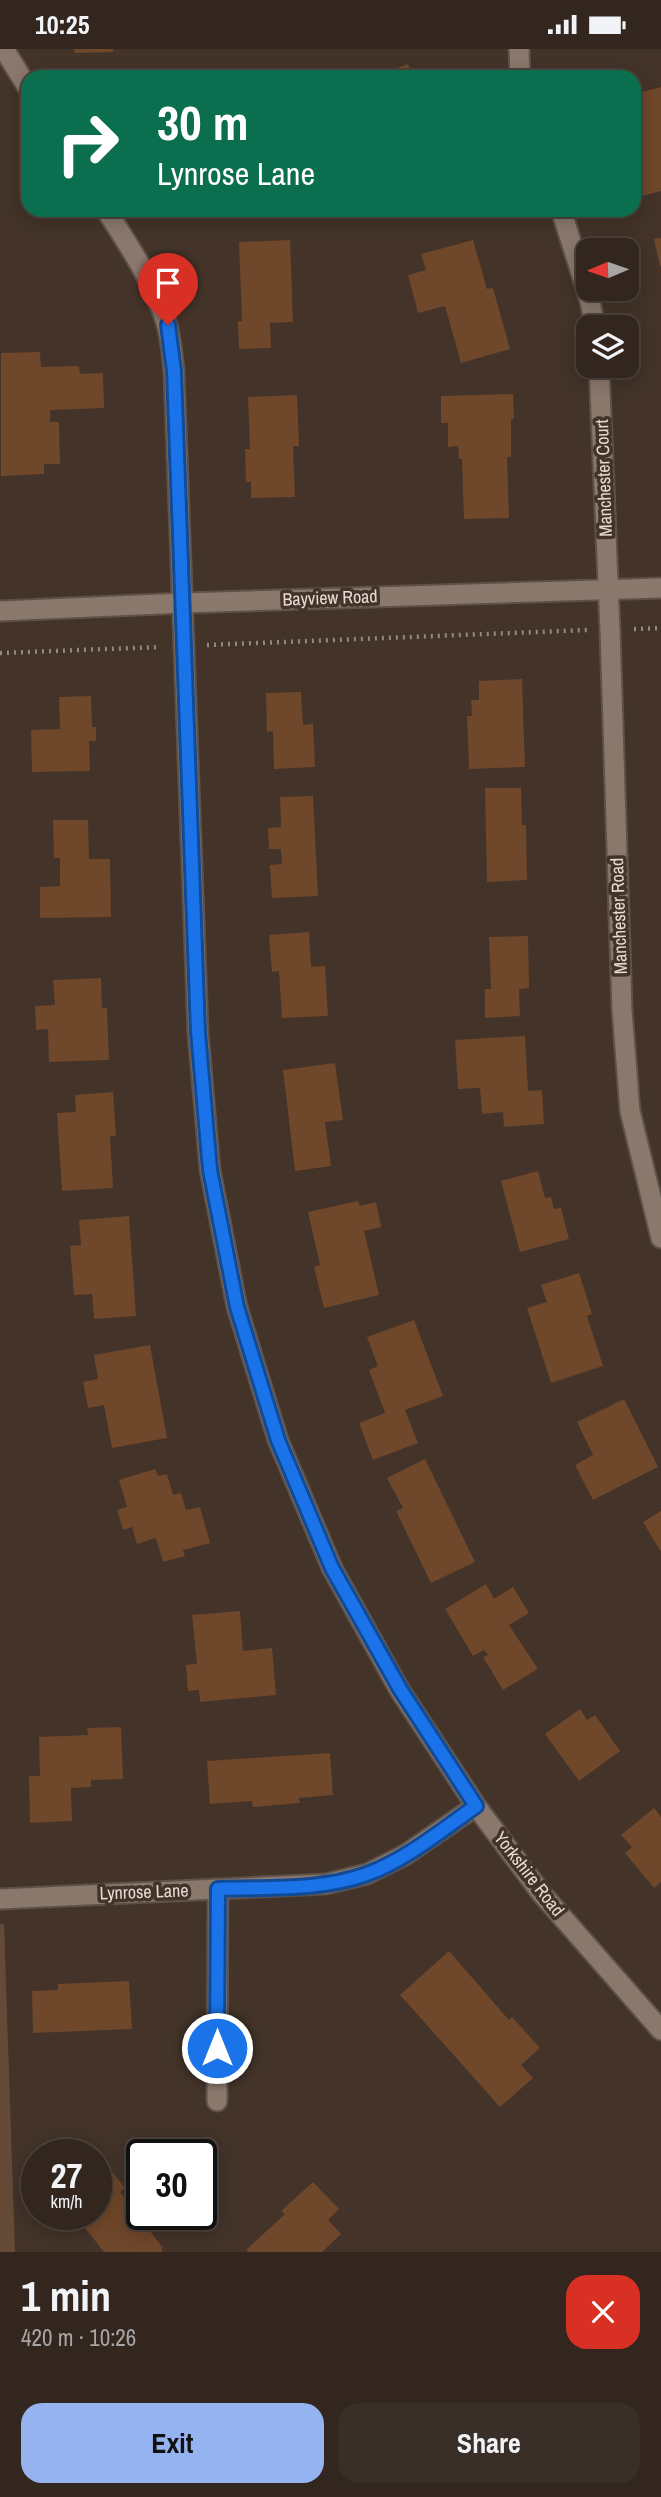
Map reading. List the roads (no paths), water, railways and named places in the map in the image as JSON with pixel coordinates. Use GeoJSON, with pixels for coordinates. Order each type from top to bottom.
{"type":"FeatureCollection","features":[{"type":"Feature","properties":{"kind":"street"},"geometry":{"type":"LineString","coordinates":[[4,49],[21,77]]}},
{"type":"Feature","properties":{"kind":"street"},"geometry":{"type":"LineString","coordinates":[[519,49],[520,70]]}},
{"type":"Feature","properties":{"kind":"street","name":"Yorkshire Road"},"geometry":{"type":"LineString","coordinates":[[110,217],[142,267],[168,325],[174,371],[198,1032],[210,1170],[237,1307],[278,1440],[332,1568],[400,1689],[476,1806],[542,1893],[661,2031]]}},
{"type":"Feature","properties":{"kind":"street"},"geometry":{"type":"LineString","coordinates":[[563,217],[593,315]]}},
{"type":"Feature","properties":{"kind":"street","name":"Manchester Court"},"geometry":{"type":"LineString","coordinates":[[599,378],[608,590]]}},
{"type":"Feature","properties":{"kind":"street","name":"Bayview Road"},"geometry":{"type":"LineString","coordinates":[[0,611],[661,588]]}},
{"type":"Feature","properties":{"kind":"street","name":"Manchester Road"},"geometry":{"type":"LineString","coordinates":[[608,590],[622,1010],[630,1111],[661,1238]]}},
{"type":"Feature","properties":{"kind":"street","name":"Lynrose Lane"},"geometry":{"type":"LineString","coordinates":[[0,1899],[326,1884],[367,1874],[405,1855],[476,1806]]}},
{"type":"Feature","properties":{"kind":"street"},"geometry":{"type":"LineString","coordinates":[[217,2101],[218,1889]]}}]}
